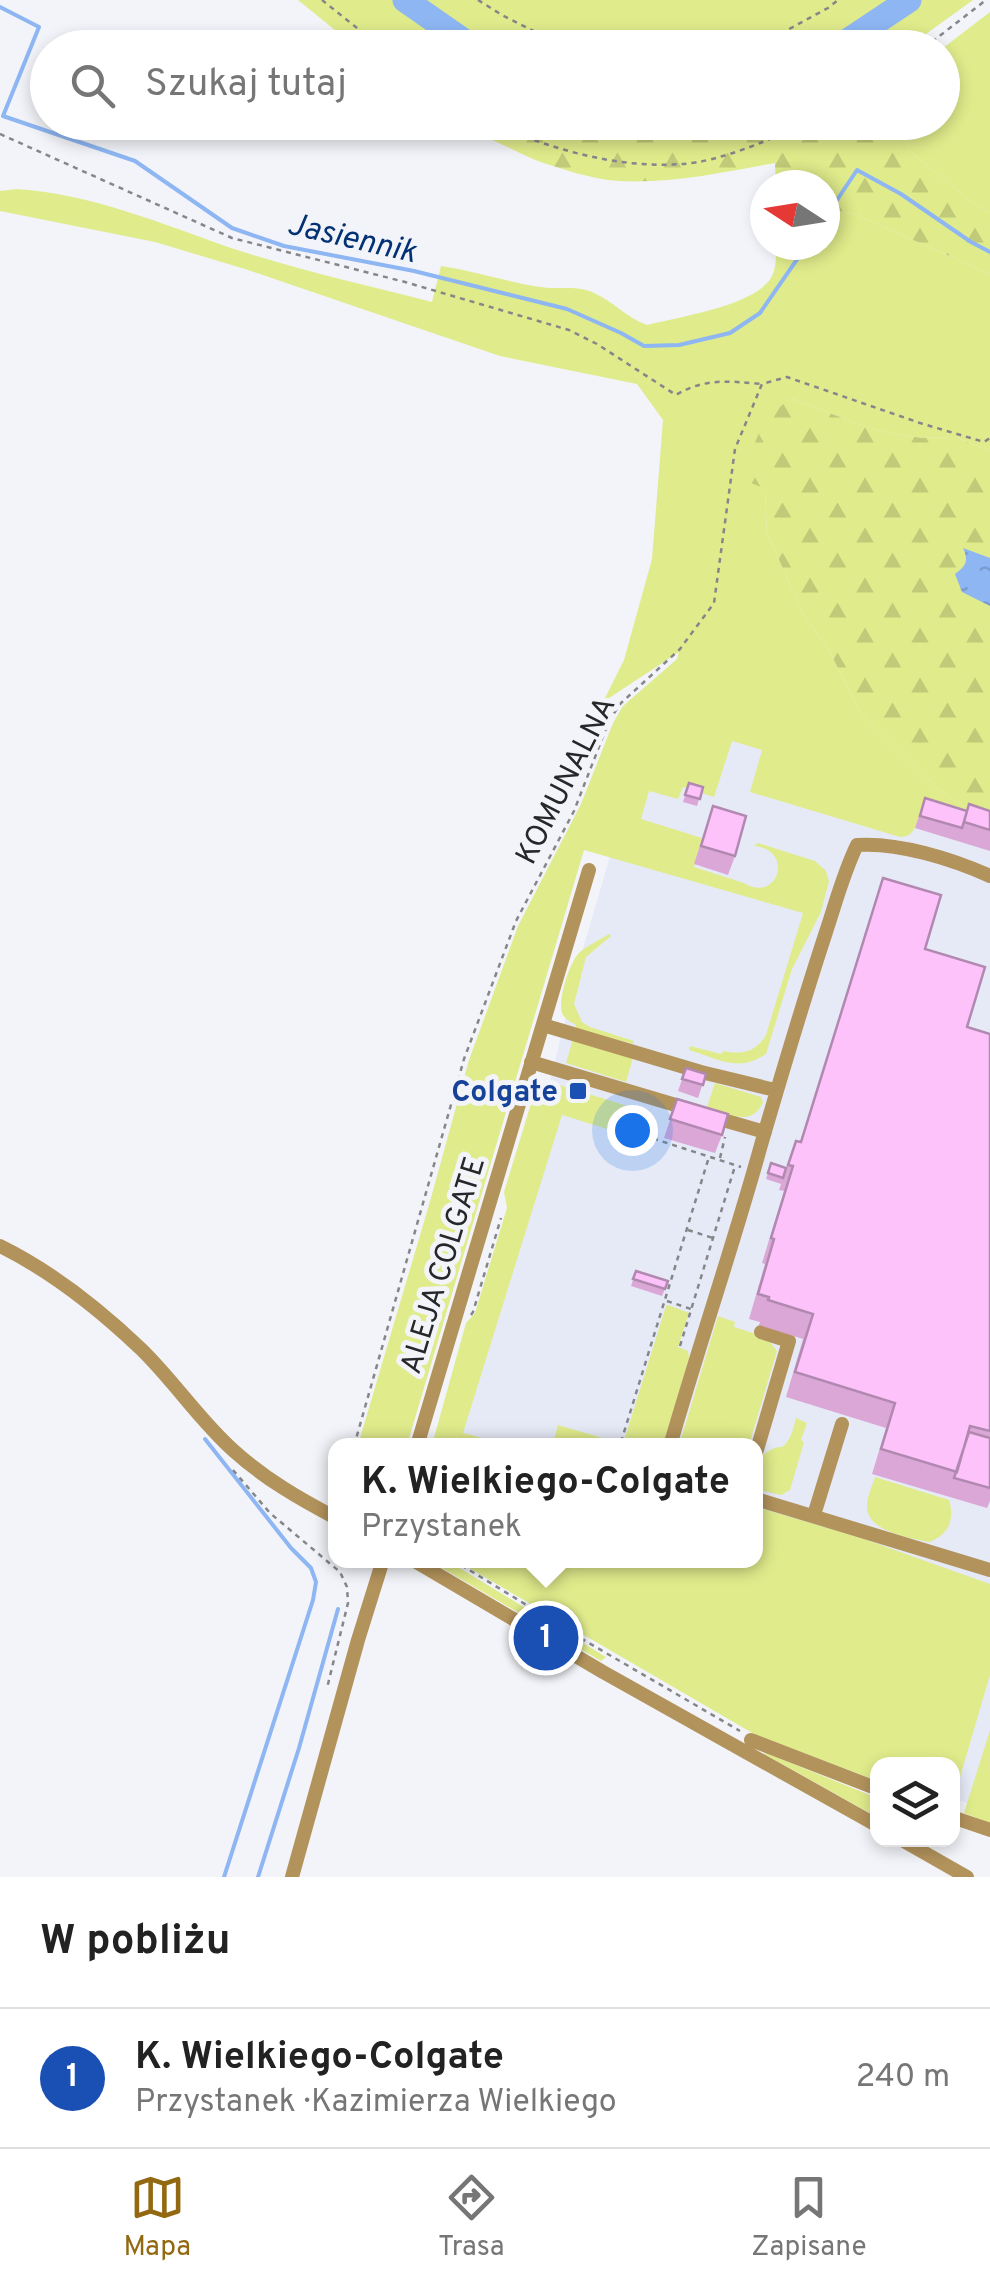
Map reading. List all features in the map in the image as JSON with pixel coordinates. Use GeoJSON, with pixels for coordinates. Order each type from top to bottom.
{"type":"FeatureCollection","features":[{"type":"Feature","properties":{"kind":"street"},"geometry":{"type":"LineString","coordinates":[[672,1438],[775,1090],[843,874],[857,846],[892,846],[990,876]]}},
{"type":"Feature","properties":{"kind":"street","name":"ALEJA COLGATE"},"geometry":{"type":"LineString","coordinates":[[419,1438],[589,870]]}},
{"type":"Feature","properties":{"kind":"street"},"geometry":{"type":"LineString","coordinates":[[543,1024],[775,1090]]}},
{"type":"Feature","properties":{"kind":"street"},"geometry":{"type":"LineString","coordinates":[[532,1062],[765,1132]]}},
{"type":"Feature","properties":{"kind":"street"},"geometry":{"type":"LineString","coordinates":[[0,1246],[81,1298],[142,1350],[231,1448],[266,1478],[328,1513]]}},
{"type":"Feature","properties":{"kind":"street"},"geometry":{"type":"LineString","coordinates":[[760,1438],[789,1340],[761,1332]]}},
{"type":"Feature","properties":{"kind":"street"},"geometry":{"type":"LineString","coordinates":[[814,1515],[842,1424]]}},
{"type":"Feature","properties":{"kind":"street"},"geometry":{"type":"LineString","coordinates":[[763,1501],[990,1570]]}},
{"type":"Feature","properties":{"kind":"street"},"geometry":{"type":"LineString","coordinates":[[292,1877],[381,1568]]}},
{"type":"Feature","properties":{"kind":"street"},"geometry":{"type":"LineString","coordinates":[[427,1568],[870,1822]]}},
{"type":"Feature","properties":{"kind":"street"},"geometry":{"type":"LineString","coordinates":[[751,1740],[870,1786]]}},
{"type":"Feature","properties":{"kind":"street"},"geometry":{"type":"LineString","coordinates":[[960,1819],[990,1830]]}},
{"type":"Feature","properties":{"kind":"street"},"geometry":{"type":"LineString","coordinates":[[914,1847],[967,1877]]}},
{"type":"Feature","properties":{"kind":"path"},"geometry":{"type":"LineString","coordinates":[[322,0],[360,30]]}},
{"type":"Feature","properties":{"kind":"path"},"geometry":{"type":"LineString","coordinates":[[478,0],[532,30]]}},
{"type":"Feature","properties":{"kind":"path"},"geometry":{"type":"LineString","coordinates":[[788,30],[838,0]]}},
{"type":"Feature","properties":{"kind":"path"},"geometry":{"type":"LineString","coordinates":[[947,30],[986,0]]}},
{"type":"Feature","properties":{"kind":"path"},"geometry":{"type":"LineString","coordinates":[[0,134],[232,238],[405,282],[569,330],[676,395],[694,384],[762,384],[787,378],[990,446]]}},
{"type":"Feature","properties":{"kind":"path"},"geometry":{"type":"LineString","coordinates":[[531,140],[640,164],[685,164],[767,140]]}},
{"type":"Feature","properties":{"kind":"path","name":"KOMUNALNA"},"geometry":{"type":"LineString","coordinates":[[356,1438],[464,1059],[516,921],[574,812],[620,704],[680,649],[714,602],[735,449],[762,384]]}},
{"type":"Feature","properties":{"kind":"path"},"geometry":{"type":"LineString","coordinates":[[984,442],[990,438]]}},
{"type":"Feature","properties":{"kind":"path"},"geometry":{"type":"LineString","coordinates":[[628,1102],[635,1111],[630,1131],[754,1171]]}},
{"type":"Feature","properties":{"kind":"path"},"geometry":{"type":"LineString","coordinates":[[720,1160],[730,1122]]}},
{"type":"Feature","properties":{"kind":"path"},"geometry":{"type":"LineString","coordinates":[[623,1438],[710,1156]]}},
{"type":"Feature","properties":{"kind":"path"},"geometry":{"type":"LineString","coordinates":[[680,1346],[736,1165]]}},
{"type":"Feature","properties":{"kind":"path"},"geometry":{"type":"LineString","coordinates":[[464,1322],[474,1312],[504,1208]]}},
{"type":"Feature","properties":{"kind":"path"},"geometry":{"type":"LineString","coordinates":[[687,1230],[714,1238]]}},
{"type":"Feature","properties":{"kind":"path"},"geometry":{"type":"LineString","coordinates":[[665,1300],[691,1309]]}},
{"type":"Feature","properties":{"kind":"path"},"geometry":{"type":"LineString","coordinates":[[231,1468],[270,1514],[328,1562]]}},
{"type":"Feature","properties":{"kind":"path"},"geometry":{"type":"LineString","coordinates":[[327,1688],[348,1603],[347,1587],[335,1568]]}},
{"type":"Feature","properties":{"kind":"path"},"geometry":{"type":"LineString","coordinates":[[466,1568],[751,1740]]}},
{"type":"Feature","properties":{"kind":"shaded area"},"geometry":{"type":"Polygon","coordinates":[[[654,706],[990,818],[990,1811],[960,1800],[960,1757],[874,1757],[761,1568],[763,1438],[448,1438],[540,1122],[580,959],[654,706]]]}},
{"type":"Feature","properties":{"kind":"green space"},"geometry":{"type":"Polygon","coordinates":[[[298,0],[973,0],[932,30],[335,30],[298,0]]]}},
{"type":"Feature","properties":{"kind":"green space"},"geometry":{"type":"Polygon","coordinates":[[[990,12],[990,213],[908,150],[905,140],[960,140],[960,35],[990,12]]]}},
{"type":"Feature","properties":{"kind":"green space"},"geometry":{"type":"Polygon","coordinates":[[[492,140],[524,140],[535,160],[492,140]]]}},
{"type":"Feature","properties":{"kind":"green space"},"geometry":{"type":"Polygon","coordinates":[[[524,140],[905,140],[908,150],[990,213],[990,274],[840,211],[840,170],[775,170],[775,163],[678,179],[639,181],[576,173],[535,160],[524,140]]]}},
{"type":"Feature","properties":{"kind":"green space"},"geometry":{"type":"Polygon","coordinates":[[[0,191],[45,192],[153,220],[256,256],[432,302],[441,266],[540,287],[588,291],[647,325],[743,299],[767,283],[775,260],[840,260],[840,211],[990,274],[990,451],[955,437],[888,433],[791,398],[765,489],[767,533],[804,616],[828,648],[859,711],[943,794],[978,813],[921,811],[912,832],[900,837],[750,792],[762,750],[732,741],[714,797],[683,787],[678,799],[649,791],[641,819],[702,838],[694,867],[756,888],[766,887],[773,882],[778,865],[775,856],[754,846],[758,843],[815,861],[826,871],[829,881],[821,912],[792,969],[766,1054],[746,1063],[719,1060],[689,1050],[690,1046],[721,1054],[737,1053],[762,1041],[803,913],[584,850],[409,1438],[360,1438],[469,1060],[518,926],[581,804],[613,723],[623,706],[677,659],[679,652],[603,702],[624,660],[652,559],[663,420],[637,384],[500,356],[155,242],[0,211],[0,191]]]}},
{"type":"Feature","properties":{"kind":"green space"},"geometry":{"type":"Polygon","coordinates":[[[791,398],[888,433],[955,437],[990,451],[990,814],[978,813],[943,794],[859,711],[828,648],[804,616],[767,533],[765,489],[740,478],[765,419],[791,398]]]}},
{"type":"Feature","properties":{"kind":"green space"},"geometry":{"type":"Polygon","coordinates":[[[609,934],[586,957],[574,1004],[582,1022],[634,1041],[633,1044],[576,1029],[561,1009],[565,982],[576,957],[609,934]]]}},
{"type":"Feature","properties":{"kind":"green space"},"geometry":{"type":"Polygon","coordinates":[[[573,1039],[633,1058],[626,1082],[566,1063],[573,1039]]]}},
{"type":"Feature","properties":{"kind":"green space"},"geometry":{"type":"Polygon","coordinates":[[[549,1082],[631,1107],[634,1113],[627,1135],[562,1115],[463,1433],[482,1438],[434,1438],[466,1323],[475,1313],[507,1208],[504,1192],[537,1088],[549,1082]]]}},
{"type":"Feature","properties":{"kind":"green space"},"geometry":{"type":"Polygon","coordinates":[[[715,1083],[761,1097],[763,1102],[753,1115],[746,1117],[707,1107],[715,1083]]]}},
{"type":"Feature","properties":{"kind":"green space"},"geometry":{"type":"Polygon","coordinates":[[[666,1306],[689,1313],[678,1347],[688,1351],[689,1358],[665,1438],[625,1438],[666,1306]]]}},
{"type":"Feature","properties":{"kind":"green space"},"geometry":{"type":"Polygon","coordinates":[[[718,1316],[769,1341],[777,1351],[751,1438],[681,1438],[718,1316]]]}},
{"type":"Feature","properties":{"kind":"green space"},"geometry":{"type":"Polygon","coordinates":[[[796,1418],[807,1423],[790,1490],[781,1495],[763,1491],[763,1456],[782,1447],[796,1418]]]}},
{"type":"Feature","properties":{"kind":"green space"},"geometry":{"type":"Polygon","coordinates":[[[558,1425],[602,1438],[554,1438],[558,1425]]]}},
{"type":"Feature","properties":{"kind":"green space"},"geometry":{"type":"Polygon","coordinates":[[[875,1477],[949,1500],[951,1520],[946,1531],[929,1542],[892,1533],[875,1523],[867,1505],[875,1477]]]}},
{"type":"Feature","properties":{"kind":"green space"},"geometry":{"type":"Polygon","coordinates":[[[763,1509],[861,1538],[990,1584],[990,1675],[960,1777],[960,1757],[870,1757],[870,1778],[754,1734],[469,1568],[763,1568],[763,1509]]]}},
{"type":"Feature","properties":{"kind":"green space"},"geometry":{"type":"Polygon","coordinates":[[[442,1568],[460,1568],[606,1657],[601,1661],[442,1568]]]}},
{"type":"Feature","properties":{"kind":"green space"},"geometry":{"type":"Polygon","coordinates":[[[990,1730],[990,1823],[964,1813],[990,1730]]]}},
{"type":"Feature","properties":{"kind":"green space"},"geometry":{"type":"Polygon","coordinates":[[[764,1754],[870,1795],[870,1813],[764,1754]]]}},
{"type":"Feature","properties":{"kind":"water"},"geometry":{"type":"Polygon","coordinates":[[[963,548],[990,558],[990,606],[962,592],[955,574],[965,563],[963,548]]]}},
{"type":"Feature","properties":{"kind":"building"},"geometry":{"type":"Polygon","coordinates":[[[689,783],[703,787],[700,799],[685,795],[689,783]]]}},
{"type":"Feature","properties":{"kind":"building"},"geometry":{"type":"Polygon","coordinates":[[[925,798],[967,811],[962,828],[920,816],[925,798]]]}},
{"type":"Feature","properties":{"kind":"building"},"geometry":{"type":"Polygon","coordinates":[[[969,804],[990,811],[990,830],[964,822],[969,804]]]}},
{"type":"Feature","properties":{"kind":"building"},"geometry":{"type":"Polygon","coordinates":[[[713,806],[746,816],[735,856],[701,846],[713,806]]]}},
{"type":"Feature","properties":{"kind":"building"},"geometry":{"type":"Polygon","coordinates":[[[883,878],[941,895],[925,949],[985,967],[967,1027],[990,1034],[990,1431],[970,1426],[957,1472],[881,1449],[895,1403],[795,1372],[813,1314],[758,1294],[793,1166],[788,1165],[796,1141],[801,1142],[883,878]]]}},
{"type":"Feature","properties":{"kind":"building"},"geometry":{"type":"Polygon","coordinates":[[[686,1068],[706,1074],[703,1085],[682,1079],[686,1068]]]}},
{"type":"Feature","properties":{"kind":"building"},"geometry":{"type":"Polygon","coordinates":[[[677,1099],[728,1114],[722,1135],[670,1119],[677,1099]]]}},
{"type":"Feature","properties":{"kind":"building"},"geometry":{"type":"Polygon","coordinates":[[[771,1163],[786,1168],[783,1178],[768,1173],[771,1163]]]}},
{"type":"Feature","properties":{"kind":"building"},"geometry":{"type":"Polygon","coordinates":[[[636,1271],[668,1281],[665,1289],[633,1279],[636,1271]]]}},
{"type":"Feature","properties":{"kind":"building"},"geometry":{"type":"Polygon","coordinates":[[[969,1432],[990,1438],[990,1488],[954,1478],[969,1432]]]}},
{"type":"Feature","properties":{"kind":"waterway"},"geometry":{"type":"LineString","coordinates":[[405,0],[448,30]]}},
{"type":"Feature","properties":{"kind":"waterway"},"geometry":{"type":"LineString","coordinates":[[864,30],[909,0]]}},
{"type":"Feature","properties":{"kind":"waterway","name":"Jasiennik"},"geometry":{"type":"LineString","coordinates":[[0,7],[39,27],[38,30]]}},
{"type":"Feature","properties":{"kind":"waterway","name":"Jasiennik"},"geometry":{"type":"LineString","coordinates":[[30,49],[3,116],[30,125]]}},
{"type":"Feature","properties":{"kind":"waterway","name":"Jasiennik"},"geometry":{"type":"LineString","coordinates":[[73,140],[135,161],[232,228],[284,246],[414,271],[567,309],[644,346],[679,345],[730,333],[760,313],[797,260]]}},
{"type":"Feature","properties":{"kind":"waterway","name":"Jasiennik"},"geometry":{"type":"LineString","coordinates":[[840,196],[857,170],[990,252]]}},
{"type":"Feature","properties":{"kind":"waterway"},"geometry":{"type":"LineString","coordinates":[[205,1439],[311,1568],[316,1582],[224,1877]]}},
{"type":"Feature","properties":{"kind":"waterway"},"geometry":{"type":"LineString","coordinates":[[258,1877],[338,1609]]}},
{"type":"Feature","properties":{"kind":"place","name":"Colgate"},"geometry":{"type":"Point","coordinates":[578,1091]}},
{"type":"Feature","properties":{"kind":"place","name":"K. Wielkiego-Colgate"},"geometry":{"type":"Point","coordinates":[546,1638]}}]}
